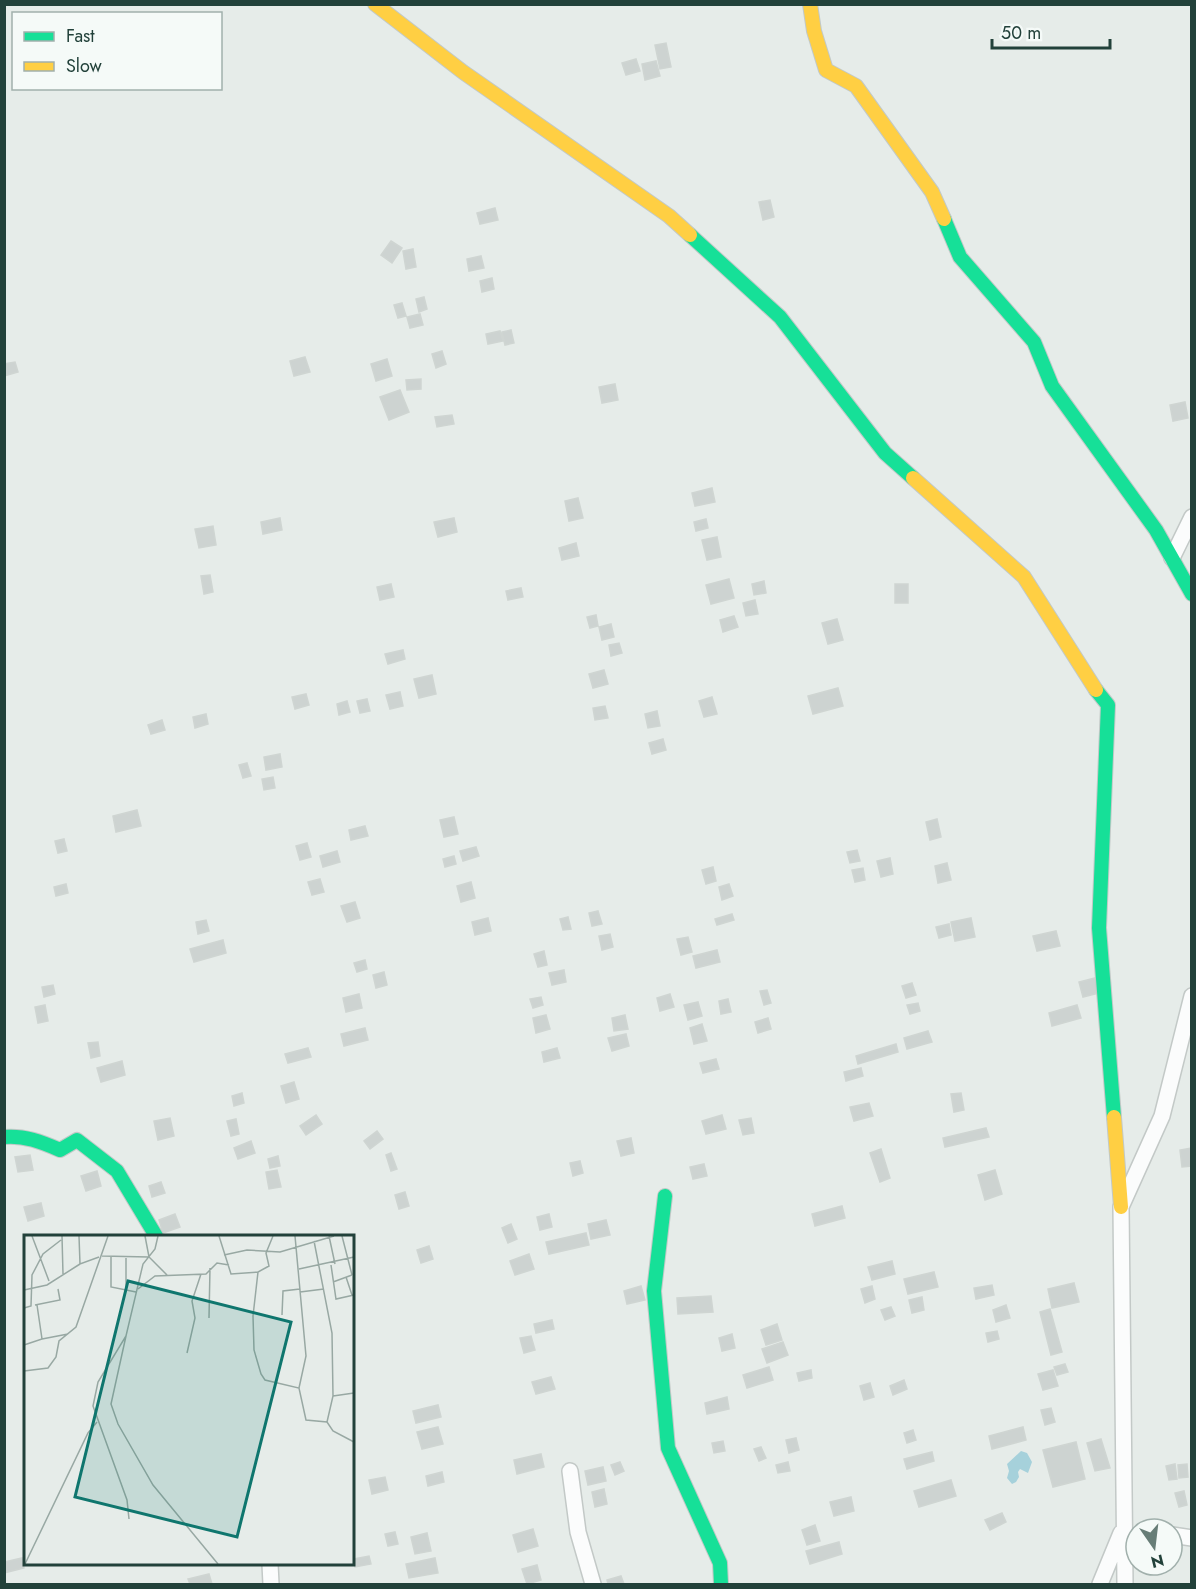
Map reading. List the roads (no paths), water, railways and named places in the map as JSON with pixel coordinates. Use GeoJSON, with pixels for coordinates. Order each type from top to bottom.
{"type":"FeatureCollection","features":[{"type":"Feature","properties":{"kind":"street"},"geometry":{"type":"LineString","coordinates":[[375,4],[463,72],[669,216],[780,317],[885,453],[1024,577],[1094,687],[1108,705],[1099,928],[1121,1207],[1130,1517]]}},
{"type":"Feature","properties":{"kind":"street"},"geometry":{"type":"LineString","coordinates":[[810,4],[814,31],[826,70],[856,86],[932,192],[960,257],[1034,342],[1052,386],[1156,530],[1191,594]]}},
{"type":"Feature","properties":{"kind":"street"},"geometry":{"type":"LineString","coordinates":[[1172,558],[1191,517]]}},
{"type":"Feature","properties":{"kind":"street"},"geometry":{"type":"LineString","coordinates":[[1121,1207],[1162,1116],[1191,996]]}},
{"type":"Feature","properties":{"kind":"street"},"geometry":{"type":"LineString","coordinates":[[4,1137],[15,1136],[60,1150],[77,1140],[117,1171],[155,1235]]}},
{"type":"Feature","properties":{"kind":"street"},"geometry":{"type":"LineString","coordinates":[[664,1196],[654,1291],[668,1448],[720,1563],[721,1584]]}},
{"type":"Feature","properties":{"kind":"street"},"geometry":{"type":"LineString","coordinates":[[570,1471],[578,1532],[593,1584]]}},
{"type":"Feature","properties":{"kind":"street"},"geometry":{"type":"LineString","coordinates":[[1100,1584],[1124,1540]]}},
{"type":"Feature","properties":{"kind":"street"},"geometry":{"type":"LineString","coordinates":[[270,1565],[271,1584]]}},
{"type":"Feature","properties":{"kind":"water"},"geometry":{"type":"Polygon","coordinates":[[[1021,1451],[1027,1453],[1032,1462],[1028,1473],[1020,1469],[1019,1477],[1012,1484],[1007,1478],[1009,1471],[1007,1464],[1021,1451]]]}}]}
